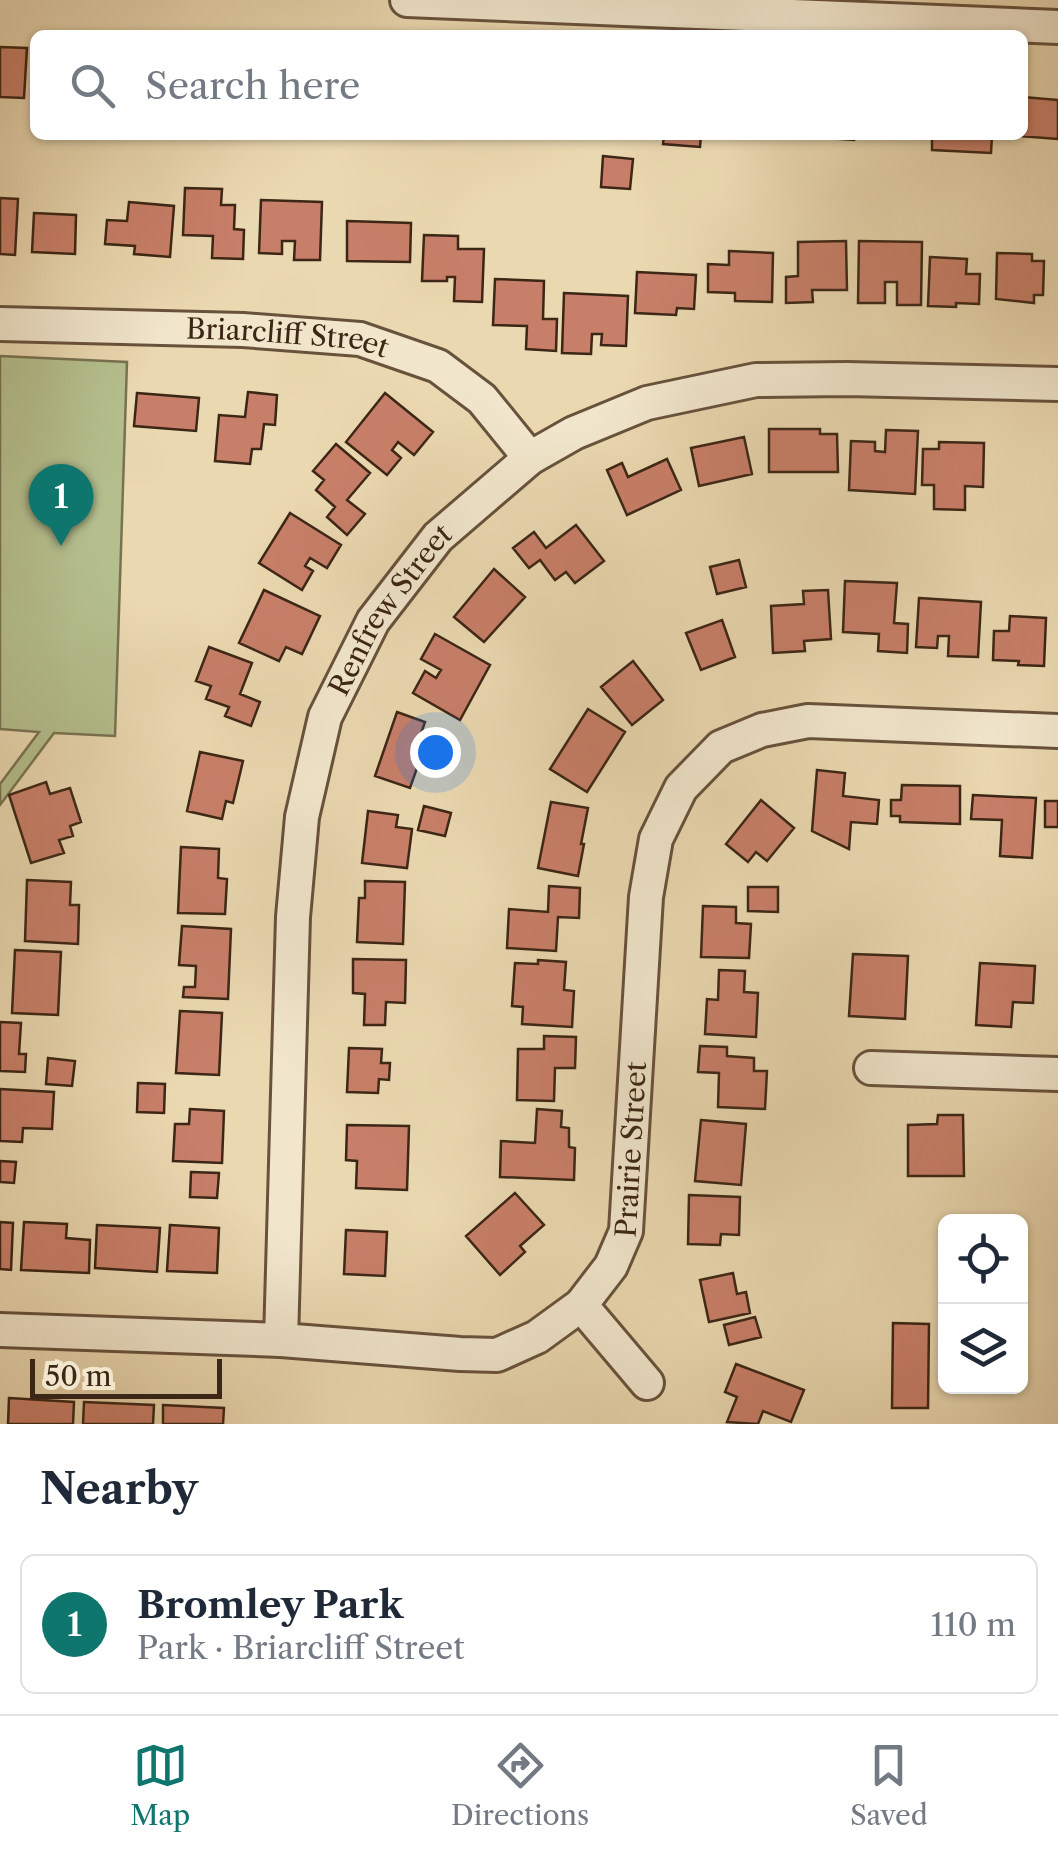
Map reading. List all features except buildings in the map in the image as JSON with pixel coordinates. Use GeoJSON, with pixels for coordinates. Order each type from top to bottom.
{"type":"FeatureCollection","features":[{"type":"Feature","properties":{"kind":"street"},"geometry":{"type":"LineString","coordinates":[[407,0],[745,7],[1058,27]]}},
{"type":"Feature","properties":{"kind":"street","name":"Briarcliff Street"},"geometry":{"type":"LineString","coordinates":[[0,324],[242,330],[360,339],[438,366],[482,399],[530,458]]}},
{"type":"Feature","properties":{"kind":"street","name":"Renfrew Street"},"geometry":{"type":"LineString","coordinates":[[281,1340],[293,918],[302,817],[325,718],[373,621],[438,537],[530,458],[574,433],[647,403],[756,380],[1058,384]]}},
{"type":"Feature","properties":{"kind":"street","name":"Prairie Street"},"geometry":{"type":"LineString","coordinates":[[0,1330],[281,1340],[498,1355],[537,1337],[581,1305],[611,1266],[626,1232],[646,897],[656,839],[681,788],[721,747],[762,730],[808,721],[1058,731]]}},
{"type":"Feature","properties":{"kind":"street"},"geometry":{"type":"LineString","coordinates":[[871,1068],[1058,1074]]}},
{"type":"Feature","properties":{"kind":"street"},"geometry":{"type":"LineString","coordinates":[[581,1305],[647,1383]]}},
{"type":"Feature","properties":{"kind":"green space"},"geometry":{"type":"Polygon","coordinates":[[[0,356],[127,362],[115,736],[54,733],[0,805],[0,784],[39,732],[0,729],[0,356]]]}},
{"type":"Feature","properties":{"kind":"place","name":"Bromley Park"},"geometry":{"type":"Point","coordinates":[61,546]}}]}
